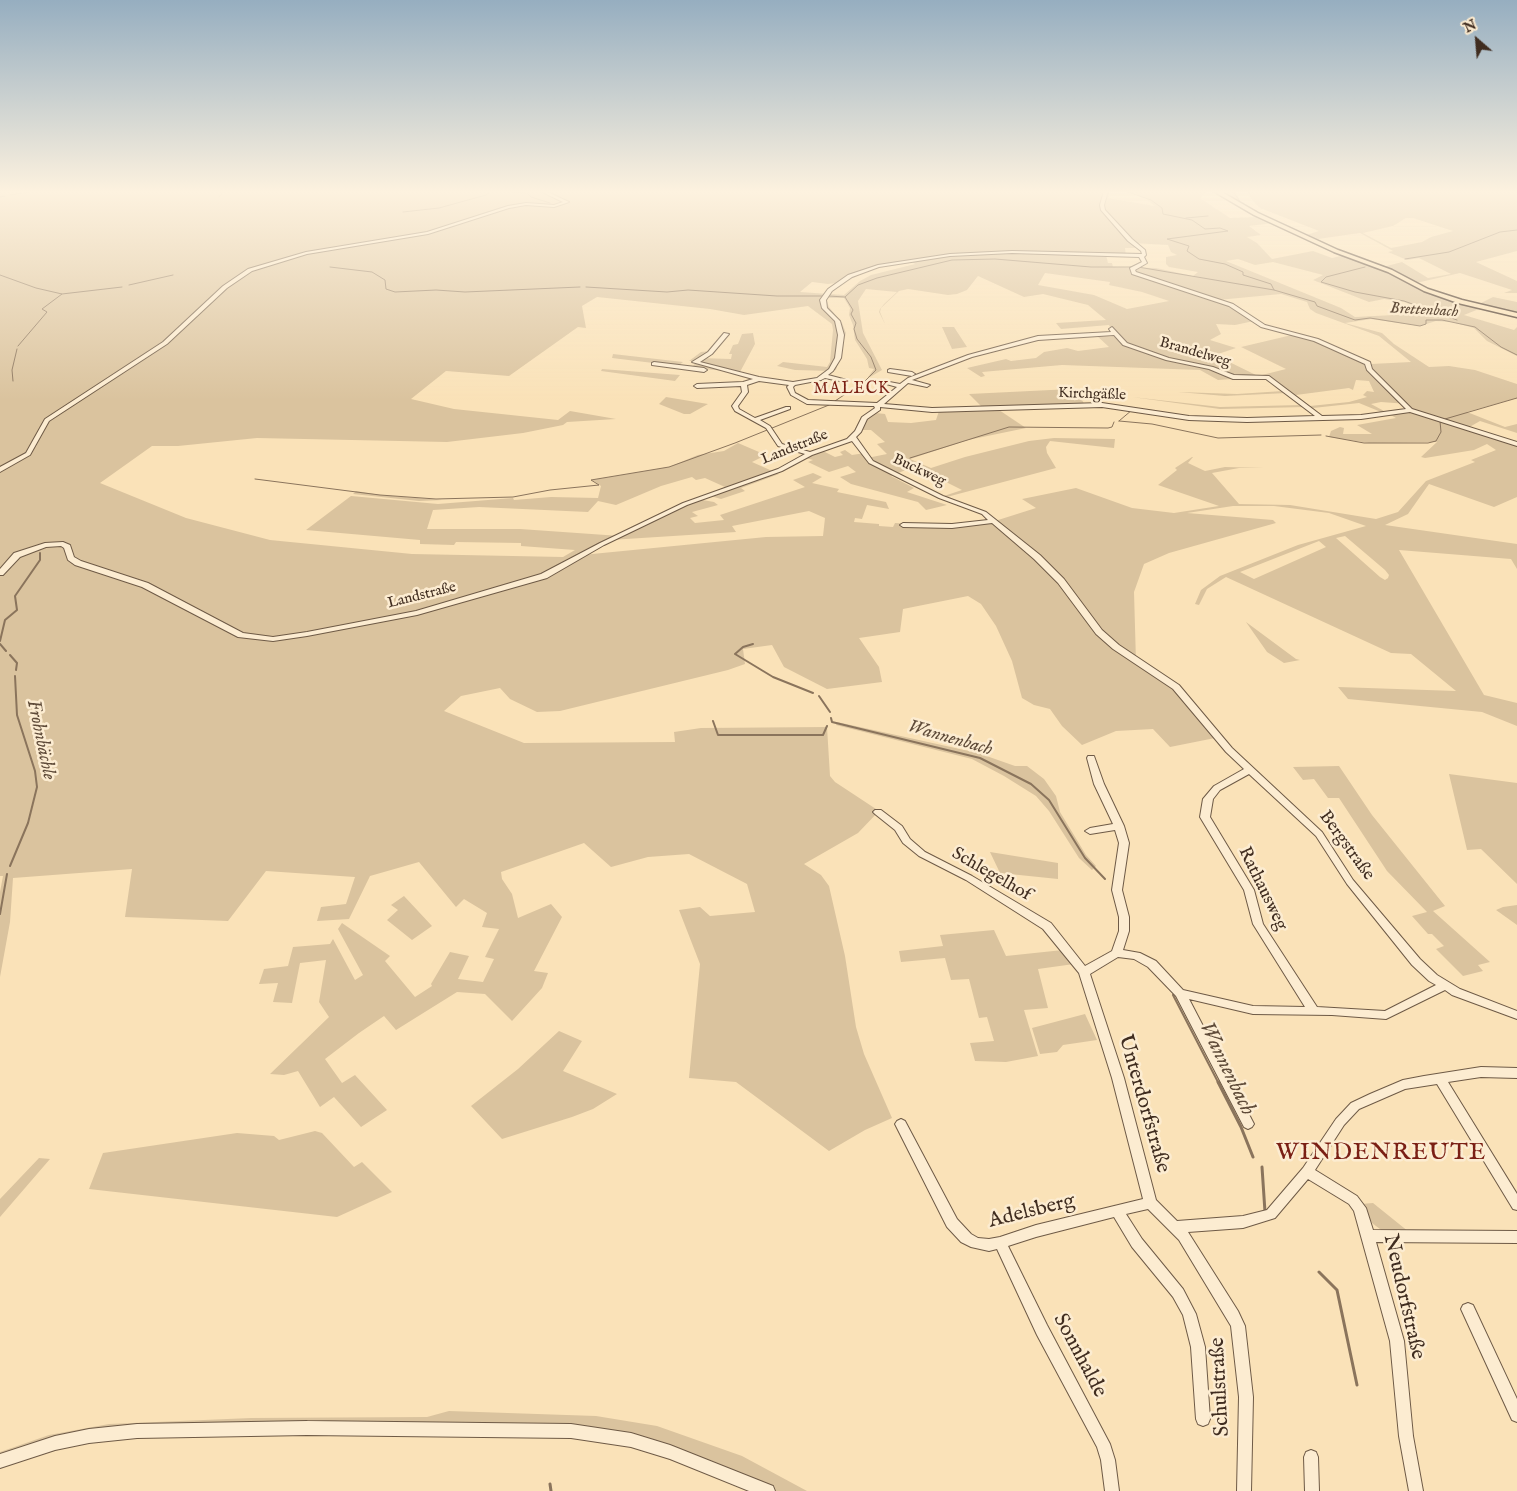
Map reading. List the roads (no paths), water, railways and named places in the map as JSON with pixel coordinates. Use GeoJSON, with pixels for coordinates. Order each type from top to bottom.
{"type":"FeatureCollection","features":[{"type":"Feature","properties":{"kind":"main road"},"geometry":{"type":"LineString","coordinates":[[1361,261],[1434,293],[1470,304],[1517,314]]}},
{"type":"Feature","properties":{"kind":"street"},"geometry":{"type":"LineString","coordinates":[[0,470],[28,454],[47,420],[165,343],[225,287],[250,270],[283,261]]}},
{"type":"Feature","properties":{"kind":"street"},"geometry":{"type":"LineString","coordinates":[[826,376],[836,363],[841,335],[837,321],[823,304],[823,298],[840,283],[864,270],[912,261]]}},
{"type":"Feature","properties":{"kind":"street"},"geometry":{"type":"LineString","coordinates":[[1143,261],[1144,263],[1132,269],[1134,273],[1226,303],[1263,326],[1316,340],[1368,363],[1369,369],[1410,410],[1517,444]]}},
{"type":"Feature","properties":{"kind":"street","name":"Brandelweg"},"geometry":{"type":"LineString","coordinates":[[890,371],[912,373],[1016,343],[1060,336],[1113,331],[1125,344],[1168,359],[1205,366],[1233,377],[1267,377],[1320,418]]}},
{"type":"Feature","properties":{"kind":"street"},"geometry":{"type":"LineString","coordinates":[[726,334],[710,353],[695,362],[759,379],[793,384],[826,376],[844,380]]}},
{"type":"Feature","properties":{"kind":"street"},"geometry":{"type":"LineString","coordinates":[[654,364],[745,375]]}},
{"type":"Feature","properties":{"kind":"street","name":"Brandelweg"},"geometry":{"type":"LineString","coordinates":[[877,406],[906,381],[912,373]]}},
{"type":"Feature","properties":{"kind":"street"},"geometry":{"type":"LineString","coordinates":[[697,386],[744,384],[759,379]]}},
{"type":"Feature","properties":{"kind":"street"},"geometry":{"type":"LineString","coordinates":[[882,381],[900,386]]}},
{"type":"Feature","properties":{"kind":"street"},"geometry":{"type":"LineString","coordinates":[[906,381],[926,385]]}},
{"type":"Feature","properties":{"kind":"street"},"geometry":{"type":"LineString","coordinates":[[744,384],[745,392],[736,402],[735,408],[757,419],[772,431],[780,445],[810,454]]}},
{"type":"Feature","properties":{"kind":"street","name":"Landstraße"},"geometry":{"type":"LineString","coordinates":[[0,573],[17,555],[45,545],[63,544],[67,547],[71,558],[78,563],[145,585],[241,635],[273,638],[307,634],[417,613],[544,576],[602,544],[685,504],[780,470],[810,454],[834,447],[853,438],[858,432],[861,421],[878,409],[877,406],[807,402],[793,394],[790,387],[793,384]]}},
{"type":"Feature","properties":{"kind":"street","name":"Kirchgäßle"},"geometry":{"type":"LineString","coordinates":[[877,406],[942,410],[1102,405],[1212,420],[1360,417],[1399,410],[1410,410]]}},
{"type":"Feature","properties":{"kind":"street"},"geometry":{"type":"LineString","coordinates":[[757,419],[788,408]]}},
{"type":"Feature","properties":{"kind":"street","name":"Buckweg"},"geometry":{"type":"LineString","coordinates":[[853,438],[867,458],[876,465],[941,497],[984,514],[994,521]]}},
{"type":"Feature","properties":{"kind":"street"},"geometry":{"type":"LineString","coordinates":[[903,525],[952,526],[994,521]]}},
{"type":"Feature","properties":{"kind":"street","name":"Bergstraße"},"geometry":{"type":"LineString","coordinates":[[994,521],[1055,574],[1098,632],[1135,660],[1176,687],[1224,744],[1318,834],[1350,882],[1416,962],[1444,986],[1517,1015]]}},
{"type":"Feature","properties":{"kind":"street"},"geometry":{"type":"LineString","coordinates":[[1091,758],[1099,784],[1124,843],[1117,890],[1124,917],[1124,931],[1117,953]]}},
{"type":"Feature","properties":{"kind":"street","name":"Rathausweg"},"geometry":{"type":"LineString","coordinates":[[1250,770],[1216,788],[1208,799],[1205,816],[1249,890],[1258,924],[1313,1010]]}},
{"type":"Feature","properties":{"kind":"street","name":"Schlegelhof"},"geometry":{"type":"LineString","coordinates":[[878,812],[899,828],[906,842],[922,854],[969,878],[1047,926],[1084,972]]}},
{"type":"Feature","properties":{"kind":"street"},"geometry":{"type":"LineString","coordinates":[[1090,831],[1118,826]]}},
{"type":"Feature","properties":{"kind":"street"},"geometry":{"type":"LineString","coordinates":[[1084,972],[1117,953],[1136,956],[1152,964],[1180,993],[1248,1124]]}},
{"type":"Feature","properties":{"kind":"street","name":"Unterdorfstraße"},"geometry":{"type":"LineString","coordinates":[[1084,972],[1118,1078],[1150,1203]]}},
{"type":"Feature","properties":{"kind":"street"},"geometry":{"type":"LineString","coordinates":[[1180,993],[1253,1010],[1313,1010],[1386,1015],[1444,986]]}},
{"type":"Feature","properties":{"kind":"street"},"geometry":{"type":"LineString","coordinates":[[1150,1203],[1180,1231],[1265,1217],[1276,1209],[1307,1172],[1340,1122],[1355,1106],[1403,1085],[1481,1072],[1517,1073]]}},
{"type":"Feature","properties":{"kind":"street"},"geometry":{"type":"LineString","coordinates":[[1440,1079],[1517,1204]]}},
{"type":"Feature","properties":{"kind":"street","name":"Adelsberg"},"geometry":{"type":"LineString","coordinates":[[900,1124],[957,1231],[976,1243],[989,1245],[1000,1243],[1036,1231],[1150,1203]]}},
{"type":"Feature","properties":{"kind":"street","name":"Neudorfstraße"},"geometry":{"type":"LineString","coordinates":[[1307,1172],[1357,1203],[1369,1236],[1397,1341],[1406,1436],[1416,1491]]}},
{"type":"Feature","properties":{"kind":"street"},"geometry":{"type":"LineString","coordinates":[[1118,1212],[1137,1243],[1182,1300],[1189,1314],[1198,1347],[1203,1419]]}},
{"type":"Feature","properties":{"kind":"street","name":"Schulstraße"},"geometry":{"type":"LineString","coordinates":[[1180,1231],[1234,1315],[1238,1326],[1246,1397],[1244,1491]]}},
{"type":"Feature","properties":{"kind":"street"},"geometry":{"type":"LineString","coordinates":[[1369,1236],[1517,1237]]}},
{"type":"Feature","properties":{"kind":"street","name":"Sonnhalde"},"geometry":{"type":"LineString","coordinates":[[1000,1243],[1042,1330],[1103,1444],[1108,1460],[1112,1491]]}},
{"type":"Feature","properties":{"kind":"street"},"geometry":{"type":"LineString","coordinates":[[1468,1309],[1517,1415]]}},
{"type":"Feature","properties":{"kind":"street"},"geometry":{"type":"LineString","coordinates":[[0,1461],[55,1443],[89,1436],[137,1431],[297,1428],[571,1431],[639,1442],[768,1491]]}},
{"type":"Feature","properties":{"kind":"street"},"geometry":{"type":"LineString","coordinates":[[1311,1457],[1312,1491]]}},
{"type":"Feature","properties":{"kind":"waterway"},"geometry":{"type":"LineString","coordinates":[[845,297],[858,285],[877,278],[950,261]]}},
{"type":"Feature","properties":{"kind":"waterway"},"geometry":{"type":"LineString","coordinates":[[1014,261],[1091,267],[1133,267]]}},
{"type":"Feature","properties":{"kind":"waterway","name":"Brettenbach"},"geometry":{"type":"LineString","coordinates":[[1207,261],[1225,264],[1243,272],[1243,275],[1271,284],[1274,290]]}},
{"type":"Feature","properties":{"kind":"waterway"},"geometry":{"type":"LineString","coordinates":[[330,267],[372,272],[385,280],[386,289],[395,292],[436,290],[465,292],[580,287]]}},
{"type":"Feature","properties":{"kind":"waterway"},"geometry":{"type":"LineString","coordinates":[[1138,267],[1274,290]]}},
{"type":"Feature","properties":{"kind":"waterway"},"geometry":{"type":"LineString","coordinates":[[1365,267],[1326,277],[1321,282],[1355,292],[1404,301],[1457,320]]}},
{"type":"Feature","properties":{"kind":"waterway"},"geometry":{"type":"LineString","coordinates":[[0,275],[36,288],[62,294]]}},
{"type":"Feature","properties":{"kind":"waterway"},"geometry":{"type":"LineString","coordinates":[[129,285],[173,275]]}},
{"type":"Feature","properties":{"kind":"waterway"},"geometry":{"type":"LineString","coordinates":[[62,294],[122,287]]}},
{"type":"Feature","properties":{"kind":"waterway"},"geometry":{"type":"LineString","coordinates":[[586,287],[667,292],[688,290],[777,296],[822,296]]}},
{"type":"Feature","properties":{"kind":"waterway","name":"Brettenbach"},"geometry":{"type":"LineString","coordinates":[[1274,290],[1315,302],[1317,306],[1355,320],[1370,318],[1420,326],[1426,324],[1426,320],[1442,320],[1475,327],[1501,347],[1517,355]]}},
{"type":"Feature","properties":{"kind":"waterway"},"geometry":{"type":"LineString","coordinates":[[18,346],[47,312],[42,309],[62,294]]}},
{"type":"Feature","properties":{"kind":"waterway"},"geometry":{"type":"LineString","coordinates":[[828,296],[845,297]]}},
{"type":"Feature","properties":{"kind":"waterway"},"geometry":{"type":"LineString","coordinates":[[255,479],[380,495],[436,499],[513,497],[550,490],[599,485],[591,480],[669,467],[829,405],[865,381],[876,370],[871,357],[857,339],[854,329],[856,323],[851,314],[853,310],[845,297]]}},
{"type":"Feature","properties":{"kind":"waterway"},"geometry":{"type":"LineString","coordinates":[[13,381],[12,370],[17,349]]}},
{"type":"Feature","properties":{"kind":"waterway"},"geometry":{"type":"LineString","coordinates":[[1445,419],[1517,398]]}},
{"type":"Feature","properties":{"kind":"waterway"},"geometry":{"type":"LineString","coordinates":[[1132,410],[1119,421],[1152,424],[1218,438],[1321,435]]}},
{"type":"Feature","properties":{"kind":"waterway"},"geometry":{"type":"LineString","coordinates":[[1326,436],[1364,443],[1428,443],[1436,441],[1441,432],[1440,421]]}},
{"type":"Feature","properties":{"kind":"waterway"},"geometry":{"type":"LineString","coordinates":[[910,458],[1009,427],[1108,428],[1112,427],[1114,422]]}},
{"type":"Feature","properties":{"kind":"waterway","name":"Frohnbächle"},"geometry":{"type":"LineString","coordinates":[[0,641],[5,620],[17,610],[15,596],[40,560],[40,553]]}},
{"type":"Feature","properties":{"kind":"waterway","name":"Frohnbächle"},"geometry":{"type":"LineString","coordinates":[[0,644],[6,651]]}},
{"type":"Feature","properties":{"kind":"waterway","name":"Wannenbach"},"geometry":{"type":"LineString","coordinates":[[753,644],[743,647],[735,654],[773,677],[813,693]]}},
{"type":"Feature","properties":{"kind":"waterway","name":"Frohnbächle"},"geometry":{"type":"LineString","coordinates":[[10,655],[17,663],[16,670]]}},
{"type":"Feature","properties":{"kind":"waterway","name":"Frohnbächle"},"geometry":{"type":"LineString","coordinates":[[10,866],[28,823],[37,787],[35,771],[17,715],[15,676]]}},
{"type":"Feature","properties":{"kind":"waterway","name":"Wannenbach"},"geometry":{"type":"LineString","coordinates":[[819,696],[830,712]]}},
{"type":"Feature","properties":{"kind":"waterway","name":"Wannenbach"},"geometry":{"type":"LineString","coordinates":[[831,718],[832,722],[980,758],[1031,784],[1049,800],[1085,858],[1105,879]]}},
{"type":"Feature","properties":{"kind":"waterway","name":"Wannenbach"},"geometry":{"type":"LineString","coordinates":[[713,721],[718,735],[823,735],[827,726]]}},
{"type":"Feature","properties":{"kind":"waterway","name":"Frohnbächle"},"geometry":{"type":"LineString","coordinates":[[0,914],[7,874]]}},
{"type":"Feature","properties":{"kind":"waterway","name":"Wannenbach"},"geometry":{"type":"LineString","coordinates":[[1173,995],[1219,1084]]}},
{"type":"Feature","properties":{"kind":"waterway","name":"Wannenbach"},"geometry":{"type":"LineString","coordinates":[[1218,1082],[1241,1127],[1253,1157]]}},
{"type":"Feature","properties":{"kind":"waterway","name":"Wannenbach"},"geometry":{"type":"LineString","coordinates":[[1262,1167],[1265,1212]]}},
{"type":"Feature","properties":{"kind":"waterway","name":"Wannenbach"},"geometry":{"type":"LineString","coordinates":[[1319,1272],[1337,1290],[1357,1385]]}},
{"type":"Feature","properties":{"kind":"waterway"},"geometry":{"type":"LineString","coordinates":[[550,1484],[551,1491]]}},
{"type":"Feature","properties":{"kind":"district","name":"MALECK"},"geometry":{"type":"Point","coordinates":[852,390]}},
{"type":"Feature","properties":{"kind":"district","name":"WINDENREUTE"},"geometry":{"type":"Point","coordinates":[1381,1154]}}]}
